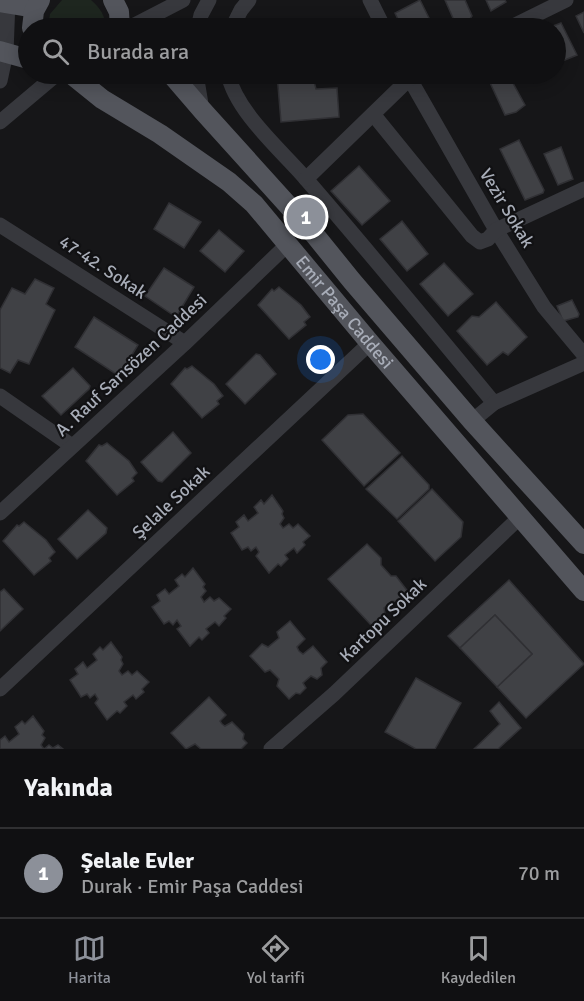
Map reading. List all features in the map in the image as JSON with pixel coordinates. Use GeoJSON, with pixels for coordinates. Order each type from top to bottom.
{"type":"FeatureCollection","features":[{"type":"Feature","properties":{"kind":"main road"},"geometry":{"type":"LineString","coordinates":[[113,0],[120,18]]}},
{"type":"Feature","properties":{"kind":"main road"},"geometry":{"type":"LineString","coordinates":[[5,2],[36,3],[34,18]]}},
{"type":"Feature","properties":{"kind":"main road"},"geometry":{"type":"LineString","coordinates":[[3,52],[18,56]]}},
{"type":"Feature","properties":{"kind":"main road","name":"Emir Paşa Caddesi"},"geometry":{"type":"LineString","coordinates":[[83,84],[102,99],[160,134],[229,182],[254,204],[519,518],[584,591]]}},
{"type":"Feature","properties":{"kind":"main road","name":"Emir Paşa Caddesi"},"geometry":{"type":"LineString","coordinates":[[180,84],[314,234],[472,421],[584,544]]}},
{"type":"Feature","properties":{"kind":"street"},"geometry":{"type":"LineString","coordinates":[[148,18],[183,0]]}},
{"type":"Feature","properties":{"kind":"street"},"geometry":{"type":"LineString","coordinates":[[200,18],[209,0]]}},
{"type":"Feature","properties":{"kind":"street"},"geometry":{"type":"LineString","coordinates":[[237,18],[249,0]]}},
{"type":"Feature","properties":{"kind":"street"},"geometry":{"type":"LineString","coordinates":[[370,0],[379,18]]}},
{"type":"Feature","properties":{"kind":"street"},"geometry":{"type":"LineString","coordinates":[[529,18],[566,0]]}},
{"type":"Feature","properties":{"kind":"street"},"geometry":{"type":"LineString","coordinates":[[0,81],[5,2]]}},
{"type":"Feature","properties":{"kind":"street"},"geometry":{"type":"LineString","coordinates":[[0,122],[45,84]]}},
{"type":"Feature","properties":{"kind":"street"},"geometry":{"type":"LineString","coordinates":[[198,84],[202,110]]}},
{"type":"Feature","properties":{"kind":"street"},"geometry":{"type":"LineString","coordinates":[[231,84],[235,95],[252,118],[306,178],[494,403]]}},
{"type":"Feature","properties":{"kind":"street"},"geometry":{"type":"LineString","coordinates":[[306,178],[403,84]]}},
{"type":"Feature","properties":{"kind":"street","name":"Vezir Sokak"},"geometry":{"type":"LineString","coordinates":[[417,84],[496,230],[544,307],[584,355]]}},
{"type":"Feature","properties":{"kind":"street"},"geometry":{"type":"LineString","coordinates":[[373,114],[472,236],[480,242],[496,230],[584,189]]}},
{"type":"Feature","properties":{"kind":"street","name":"47-42. Sokak"},"geometry":{"type":"LineString","coordinates":[[0,225],[185,343]]}},
{"type":"Feature","properties":{"kind":"street","name":"A. Rauf Sarısözen Caddesi"},"geometry":{"type":"LineString","coordinates":[[0,513],[185,343],[287,245]]}},
{"type":"Feature","properties":{"kind":"street","name":"Şelale Sokak"},"geometry":{"type":"LineString","coordinates":[[0,689],[370,343]]}},
{"type":"Feature","properties":{"kind":"street"},"geometry":{"type":"LineString","coordinates":[[472,421],[494,403],[584,363]]}},
{"type":"Feature","properties":{"kind":"street"},"geometry":{"type":"LineString","coordinates":[[0,396],[72,446]]}},
{"type":"Feature","properties":{"kind":"street","name":"Kartopu Sokak"},"geometry":{"type":"LineString","coordinates":[[271,749],[334,693],[519,518]]}},
{"type":"Feature","properties":{"kind":"shaded area"},"geometry":{"type":"Polygon","coordinates":[[[62,0],[91,0],[102,12],[104,18],[49,18],[50,14],[62,0]]]}},
{"type":"Feature","properties":{"kind":"building"},"geometry":{"type":"Polygon","coordinates":[[[420,0],[429,18],[397,18],[395,13],[420,0]]]}},
{"type":"Feature","properties":{"kind":"building"},"geometry":{"type":"Polygon","coordinates":[[[445,0],[465,0],[472,16],[471,18],[453,18],[445,0]]]}},
{"type":"Feature","properties":{"kind":"building"},"geometry":{"type":"Polygon","coordinates":[[[486,0],[505,0],[506,2],[491,11],[486,0]]]}},
{"type":"Feature","properties":{"kind":"building"},"geometry":{"type":"Polygon","coordinates":[[[584,12],[584,33],[576,16],[584,12]]]}},
{"type":"Feature","properties":{"kind":"building"},"geometry":{"type":"Polygon","coordinates":[[[566,33],[577,55],[566,60],[566,33]]]}},
{"type":"Feature","properties":{"kind":"building"},"geometry":{"type":"Polygon","coordinates":[[[278,84],[315,84],[316,89],[337,88],[339,117],[281,122],[278,84]]]}},
{"type":"Feature","properties":{"kind":"building"},"geometry":{"type":"Polygon","coordinates":[[[491,84],[513,84],[525,105],[516,112],[505,115],[491,84]]]}},
{"type":"Feature","properties":{"kind":"building"},"geometry":{"type":"Polygon","coordinates":[[[519,140],[544,190],[543,193],[525,200],[500,149],[519,140]]]}},
{"type":"Feature","properties":{"kind":"building"},"geometry":{"type":"Polygon","coordinates":[[[561,147],[573,179],[558,185],[544,154],[561,147]]]}},
{"type":"Feature","properties":{"kind":"building"},"geometry":{"type":"Polygon","coordinates":[[[359,166],[390,201],[362,225],[331,191],[359,166]]]}},
{"type":"Feature","properties":{"kind":"building"},"geometry":{"type":"Polygon","coordinates":[[[169,203],[201,222],[184,248],[154,229],[169,203]]]}},
{"type":"Feature","properties":{"kind":"building"},"geometry":{"type":"Polygon","coordinates":[[[402,221],[428,254],[407,271],[380,239],[402,221]]]}},
{"type":"Feature","properties":{"kind":"building"},"geometry":{"type":"Polygon","coordinates":[[[219,230],[244,251],[225,272],[200,251],[219,230]]]}},
{"type":"Feature","properties":{"kind":"building"},"geometry":{"type":"Polygon","coordinates":[[[444,263],[473,294],[448,316],[420,284],[444,263]]]}},
{"type":"Feature","properties":{"kind":"building"},"geometry":{"type":"Polygon","coordinates":[[[164,268],[194,287],[176,317],[145,296],[164,268]]]}},
{"type":"Feature","properties":{"kind":"building"},"geometry":{"type":"Polygon","coordinates":[[[35,279],[54,288],[46,304],[55,310],[29,364],[18,360],[10,373],[0,368],[0,310],[12,288],[25,294],[35,279]]]}},
{"type":"Feature","properties":{"kind":"building"},"geometry":{"type":"Polygon","coordinates":[[[279,287],[301,305],[310,317],[304,322],[306,325],[289,339],[258,305],[272,289],[274,291],[279,287]]]}},
{"type":"Feature","properties":{"kind":"building"},"geometry":{"type":"Polygon","coordinates":[[[572,300],[579,314],[578,317],[563,321],[557,306],[572,300]]]}},
{"type":"Feature","properties":{"kind":"building"},"geometry":{"type":"Polygon","coordinates":[[[496,302],[527,337],[508,355],[503,352],[487,365],[457,331],[472,316],[479,317],[496,302]]]}},
{"type":"Feature","properties":{"kind":"building"},"geometry":{"type":"Polygon","coordinates":[[[94,317],[138,345],[119,376],[75,347],[94,317]]]}},
{"type":"Feature","properties":{"kind":"building"},"geometry":{"type":"Polygon","coordinates":[[[256,354],[260,355],[276,374],[245,404],[226,384],[256,354]]]}},
{"type":"Feature","properties":{"kind":"building"},"geometry":{"type":"Polygon","coordinates":[[[192,366],[214,384],[223,396],[217,401],[219,404],[202,418],[171,384],[185,368],[192,366]]]}},
{"type":"Feature","properties":{"kind":"building"},"geometry":{"type":"Polygon","coordinates":[[[73,368],[90,386],[61,415],[42,396],[73,368]]]}},
{"type":"Feature","properties":{"kind":"building"},"geometry":{"type":"Polygon","coordinates":[[[363,414],[400,453],[364,486],[322,440],[348,415],[363,414]]]}},
{"type":"Feature","properties":{"kind":"building"},"geometry":{"type":"Polygon","coordinates":[[[173,432],[191,453],[162,482],[158,481],[141,462],[173,432]]]}},
{"type":"Feature","properties":{"kind":"building"},"geometry":{"type":"Polygon","coordinates":[[[107,443],[129,461],[137,473],[132,478],[134,481],[117,495],[86,461],[99,445],[107,443]]]}},
{"type":"Feature","properties":{"kind":"building"},"geometry":{"type":"Polygon","coordinates":[[[402,456],[429,485],[429,489],[397,519],[366,489],[402,456]]]}},
{"type":"Feature","properties":{"kind":"building"},"geometry":{"type":"Polygon","coordinates":[[[432,489],[463,522],[461,537],[435,561],[398,521],[432,489]]]}},
{"type":"Feature","properties":{"kind":"building"},"geometry":{"type":"Polygon","coordinates":[[[272,495],[283,511],[284,518],[280,524],[283,528],[289,524],[293,528],[298,524],[310,536],[303,542],[305,545],[297,553],[294,548],[285,555],[288,559],[281,566],[278,564],[269,573],[256,556],[259,552],[256,547],[251,551],[248,547],[242,550],[231,533],[239,527],[236,522],[244,515],[248,521],[258,513],[254,507],[261,500],[264,504],[272,495]]]}},
{"type":"Feature","properties":{"kind":"building"},"geometry":{"type":"Polygon","coordinates":[[[88,510],[107,528],[106,533],[77,559],[58,539],[88,510]]]}},
{"type":"Feature","properties":{"kind":"building"},"geometry":{"type":"Polygon","coordinates":[[[24,522],[46,540],[55,552],[49,558],[51,561],[34,575],[3,541],[17,525],[24,522]]]}},
{"type":"Feature","properties":{"kind":"building"},"geometry":{"type":"Polygon","coordinates":[[[367,544],[381,558],[381,565],[391,576],[396,576],[409,593],[400,602],[392,601],[384,608],[385,614],[371,625],[328,579],[367,544]]]}},
{"type":"Feature","properties":{"kind":"building"},"geometry":{"type":"Polygon","coordinates":[[[193,568],[205,584],[203,587],[206,591],[201,597],[204,602],[210,597],[214,601],[219,598],[231,609],[219,626],[215,622],[206,629],[209,633],[202,640],[199,637],[190,646],[177,629],[181,626],[177,620],[173,625],[169,621],[164,624],[152,607],[160,601],[157,595],[165,589],[169,594],[179,586],[175,580],[182,574],[185,577],[193,568]]]}},
{"type":"Feature","properties":{"kind":"building"},"geometry":{"type":"Polygon","coordinates":[[[509,580],[584,664],[526,718],[497,687],[532,654],[495,615],[460,648],[448,636],[509,580]]]}},
{"type":"Feature","properties":{"kind":"building"},"geometry":{"type":"Polygon","coordinates":[[[4,589],[23,609],[0,631],[0,592],[4,589]]]}},
{"type":"Feature","properties":{"kind":"building"},"geometry":{"type":"Polygon","coordinates":[[[495,615],[532,654],[497,687],[460,648],[495,615]]]}},
{"type":"Feature","properties":{"kind":"building"},"geometry":{"type":"Polygon","coordinates":[[[290,621],[305,639],[297,647],[299,651],[303,654],[313,646],[327,662],[321,668],[322,675],[317,679],[311,676],[303,683],[306,688],[289,699],[277,686],[279,679],[270,670],[265,672],[250,656],[262,644],[268,647],[279,638],[277,632],[290,621]]]}},
{"type":"Feature","properties":{"kind":"building"},"geometry":{"type":"Polygon","coordinates":[[[111,642],[122,657],[123,664],[119,671],[122,675],[128,671],[132,675],[137,671],[149,682],[142,689],[144,692],[136,699],[133,695],[124,702],[127,706],[120,713],[117,711],[107,720],[95,703],[98,699],[95,694],[90,698],[87,694],[81,697],[70,680],[78,674],[75,669],[83,662],[87,668],[97,660],[93,654],[100,647],[103,650],[111,642]]]}},
{"type":"Feature","properties":{"kind":"building"},"geometry":{"type":"Polygon","coordinates":[[[416,678],[461,703],[435,749],[416,749],[385,732],[416,678]]]}},
{"type":"Feature","properties":{"kind":"building"},"geometry":{"type":"Polygon","coordinates":[[[209,697],[226,715],[220,721],[222,724],[225,726],[232,722],[244,734],[243,739],[247,743],[241,749],[201,749],[195,744],[186,749],[171,733],[209,697]]]}},
{"type":"Feature","properties":{"kind":"building"},"geometry":{"type":"Polygon","coordinates":[[[499,702],[521,728],[498,749],[474,749],[500,724],[490,711],[499,702]]]}},
{"type":"Feature","properties":{"kind":"building"},"geometry":{"type":"Polygon","coordinates":[[[33,716],[44,731],[42,735],[45,738],[41,745],[44,749],[0,749],[0,740],[5,736],[9,742],[19,734],[15,727],[22,721],[25,724],[33,716]]]}},
{"type":"Feature","properties":{"kind":"building"},"geometry":{"type":"Polygon","coordinates":[[[49,745],[53,748],[58,745],[63,749],[44,749],[49,745]]]}},
{"type":"Feature","properties":{"kind":"place","name":"Şelale Evler"},"geometry":{"type":"Point","coordinates":[306,217]}}]}
